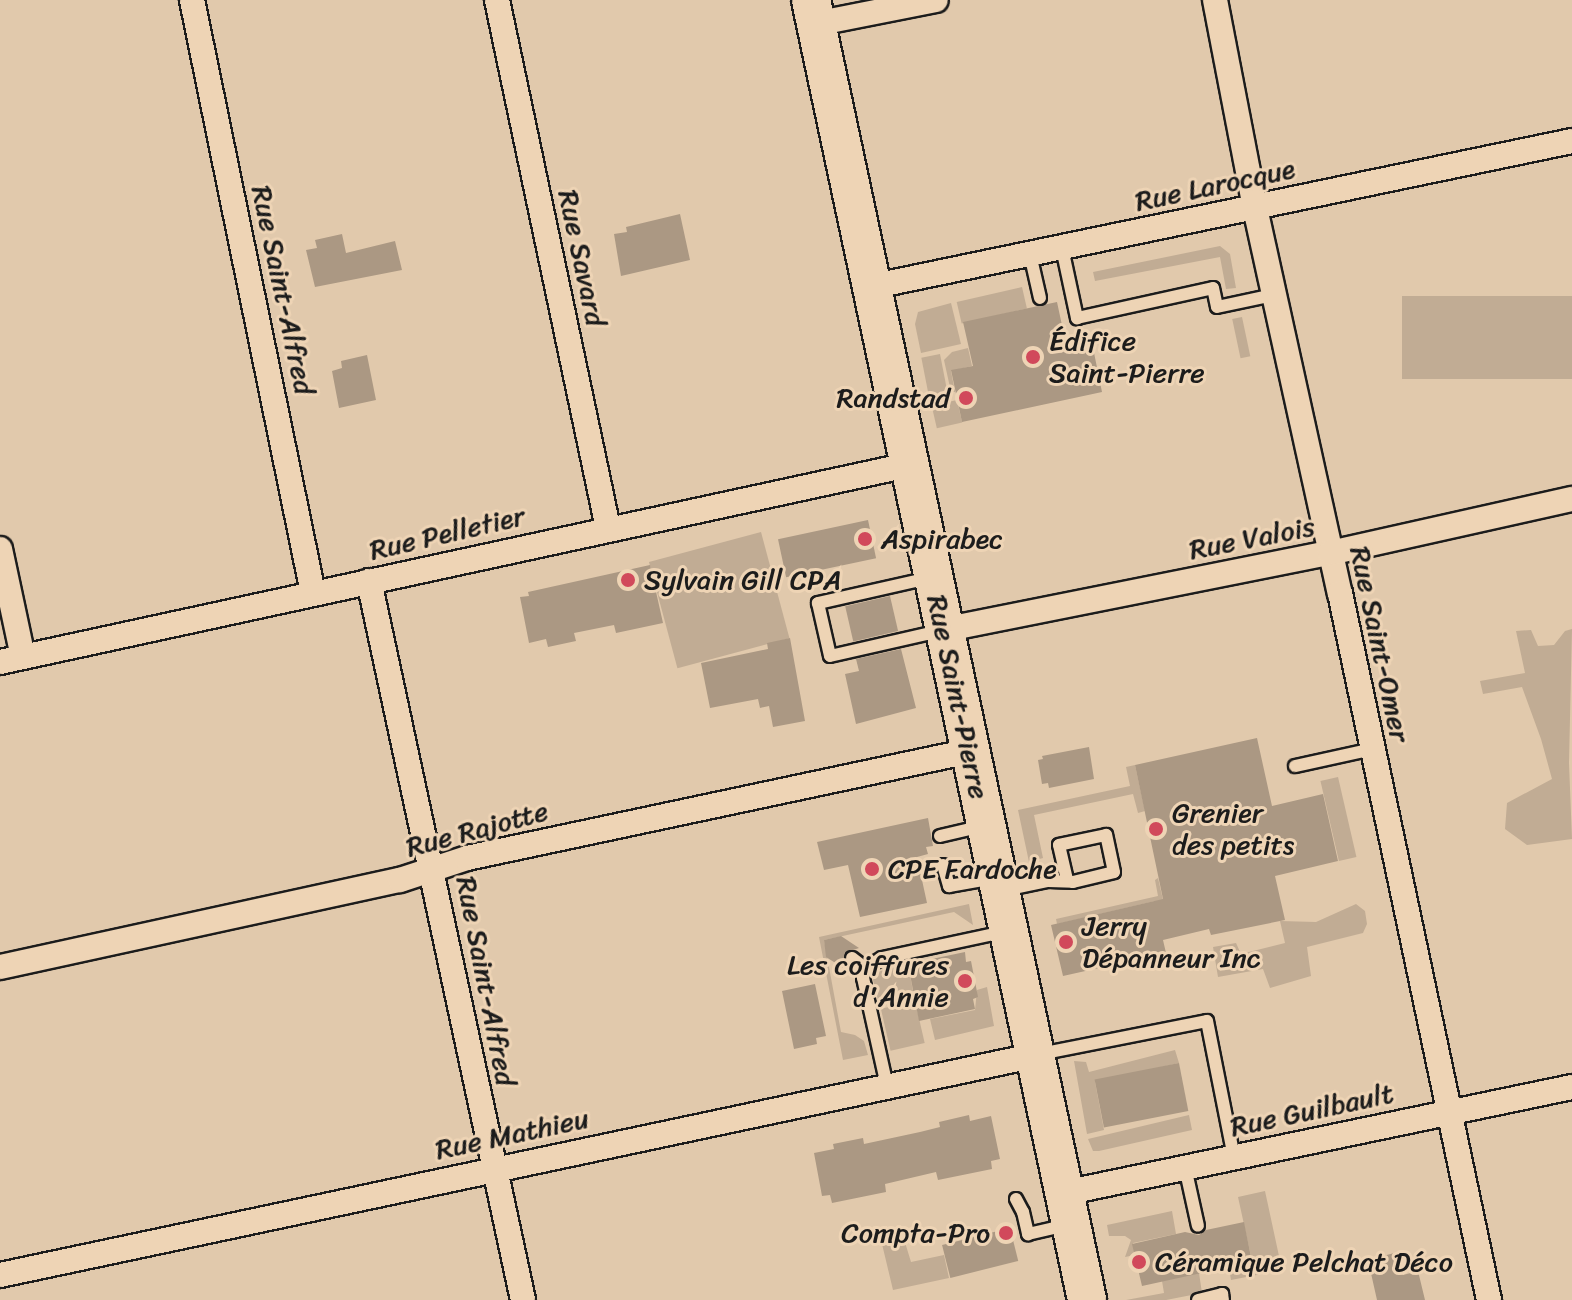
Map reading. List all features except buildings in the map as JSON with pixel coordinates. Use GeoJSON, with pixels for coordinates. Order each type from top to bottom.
{"type":"FeatureCollection","features":[{"type":"Feature","properties":{"kind":"main road","name":"Rue Saint-Pierre"},"geometry":{"type":"LineString","coordinates":[[813,12],[1087,1300]]}},
{"type":"Feature","properties":{"kind":"street","name":"Rue Saint-Alfred"},"geometry":{"type":"LineString","coordinates":[[192,0],[313,593]]}},
{"type":"Feature","properties":{"kind":"street","name":"Rue Savard"},"geometry":{"type":"LineString","coordinates":[[497,0],[608,528]]}},
{"type":"Feature","properties":{"kind":"street"},"geometry":{"type":"LineString","coordinates":[[813,12],[936,0]]}},
{"type":"Feature","properties":{"kind":"street","name":"Rue Saint-Omer"},"geometry":{"type":"LineString","coordinates":[[1215,0],[1273,295],[1489,1300]]}},
{"type":"Feature","properties":{"kind":"street","name":"Rue Larocque"},"geometry":{"type":"LineString","coordinates":[[870,287],[1572,141]]}},
{"type":"Feature","properties":{"kind":"street","name":"Rue Pelletier"},"geometry":{"type":"LineString","coordinates":[[11,660],[908,465]]}},
{"type":"Feature","properties":{"kind":"street","name":"Rue Valois"},"geometry":{"type":"LineString","coordinates":[[943,630],[1330,553],[1572,499]]}},
{"type":"Feature","properties":{"kind":"street"},"geometry":{"type":"LineString","coordinates":[[0,549],[11,660]]}},
{"type":"Feature","properties":{"kind":"street","name":"Rue Saint-Alfred"},"geometry":{"type":"LineString","coordinates":[[369,581],[523,1300]]}},
{"type":"Feature","properties":{"kind":"street","name":"Rue Rajotte"},"geometry":{"type":"LineString","coordinates":[[0,967],[400,880],[467,858],[970,751]]}},
{"type":"Feature","properties":{"kind":"street","name":"Rue Mathieu"},"geometry":{"type":"LineString","coordinates":[[0,1275],[1037,1055]]}},
{"type":"Feature","properties":{"kind":"street","name":"Rue Guilbault"},"geometry":{"type":"LineString","coordinates":[[1067,1208],[1185,1167],[1572,1087]]}},
{"type":"Feature","properties":{"kind":"lane"},"geometry":{"type":"LineString","coordinates":[[1062,248],[1077,318],[1213,288],[1217,307],[1273,295]]}},
{"type":"Feature","properties":{"kind":"lane"},"geometry":{"type":"LineString","coordinates":[[1030,254],[1040,298]]}},
{"type":"Feature","properties":{"kind":"lane"},"geometry":{"type":"LineString","coordinates":[[932,577],[818,603],[830,656],[943,630]]}},
{"type":"Feature","properties":{"kind":"lane"},"geometry":{"type":"LineString","coordinates":[[1295,766],[1373,749]]}},
{"type":"Feature","properties":{"kind":"lane"},"geometry":{"type":"LineString","coordinates":[[940,836],[986,825]]}},
{"type":"Feature","properties":{"kind":"lane"},"geometry":{"type":"LineString","coordinates":[[943,865],[949,886],[1067,881],[1114,872],[1106,835],[1059,845],[1067,881]]}},
{"type":"Feature","properties":{"kind":"lane"},"geometry":{"type":"LineString","coordinates":[[887,1086],[863,978],[865,968],[882,958],[1010,931]]}},
{"type":"Feature","properties":{"kind":"lane"},"geometry":{"type":"LineString","coordinates":[[852,958],[865,968]]}},
{"type":"Feature","properties":{"kind":"lane"},"geometry":{"type":"LineString","coordinates":[[1037,1055],[1207,1021],[1234,1157]]}},
{"type":"Feature","properties":{"kind":"lane"},"geometry":{"type":"LineString","coordinates":[[1185,1167],[1198,1226]]}},
{"type":"Feature","properties":{"kind":"lane"},"geometry":{"type":"LineString","coordinates":[[1016,1199],[1023,1212],[1028,1234],[1067,1208]]}},
{"type":"Feature","properties":{"kind":"lane"},"geometry":{"type":"LineString","coordinates":[[1198,1300],[1222,1294],[1223,1300]]}},
{"type":"Feature","properties":{"kind":"shaded area"},"geometry":{"type":"Polygon","coordinates":[[[1220,246],[1230,254],[1236,288],[1226,289],[1220,257],[1095,281],[1093,272],[1220,246]]]}},
{"type":"Feature","properties":{"kind":"shaded area"},"geometry":{"type":"Polygon","coordinates":[[[1022,287],[1027,308],[962,324],[957,302],[1022,287]]]}},
{"type":"Feature","properties":{"kind":"shaded area"},"geometry":{"type":"Polygon","coordinates":[[[1402,296],[1572,296],[1572,379],[1402,379],[1402,296]]]}},
{"type":"Feature","properties":{"kind":"shaded area"},"geometry":{"type":"Polygon","coordinates":[[[951,303],[961,344],[921,353],[915,324],[918,312],[951,303]]]}},
{"type":"Feature","properties":{"kind":"shaded area"},"geometry":{"type":"Polygon","coordinates":[[[1242,317],[1250,356],[1241,358],[1232,319],[1242,317]]]}},
{"type":"Feature","properties":{"kind":"shaded area"},"geometry":{"type":"Polygon","coordinates":[[[968,348],[972,366],[951,371],[955,392],[951,392],[944,360],[952,352],[968,348]]]}},
{"type":"Feature","properties":{"kind":"shaded area"},"geometry":{"type":"Polygon","coordinates":[[[940,354],[948,394],[929,398],[921,358],[940,354]]]}},
{"type":"Feature","properties":{"kind":"shaded area"},"geometry":{"type":"Polygon","coordinates":[[[957,400],[962,422],[937,428],[932,406],[957,400]]]}},
{"type":"Feature","properties":{"kind":"shaded area"},"geometry":{"type":"Polygon","coordinates":[[[761,532],[789,638],[677,668],[649,562],[761,532]]]}},
{"type":"Feature","properties":{"kind":"shaded area"},"geometry":{"type":"Polygon","coordinates":[[[1572,629],[1569,763],[1572,839],[1527,845],[1505,829],[1507,803],[1552,779],[1541,739],[1522,687],[1483,694],[1480,681],[1525,673],[1516,631],[1531,630],[1538,646],[1554,645],[1565,631],[1572,629]]]}},
{"type":"Feature","properties":{"kind":"shaded area"},"geometry":{"type":"Polygon","coordinates":[[[1135,765],[1145,811],[1138,813],[1133,794],[1034,815],[1043,858],[1029,862],[1018,810],[1130,786],[1126,767],[1135,765]]]}},
{"type":"Feature","properties":{"kind":"shaded area"},"geometry":{"type":"Polygon","coordinates":[[[1338,777],[1356,857],[1339,861],[1320,781],[1338,777]]]}},
{"type":"Feature","properties":{"kind":"shaded area"},"geometry":{"type":"Polygon","coordinates":[[[1158,878],[1166,913],[1155,901],[1057,924],[1056,919],[1158,896],[1155,880],[1158,878]]]}},
{"type":"Feature","properties":{"kind":"shaded area"},"geometry":{"type":"Polygon","coordinates":[[[969,904],[973,925],[954,912],[824,940],[841,1032],[864,1041],[868,1055],[843,1060],[819,937],[969,904]]]}},
{"type":"Feature","properties":{"kind":"shaded area"},"geometry":{"type":"Polygon","coordinates":[[[1356,904],[1365,911],[1367,924],[1363,933],[1307,947],[1311,976],[1270,988],[1263,969],[1218,977],[1213,947],[1236,943],[1241,954],[1285,943],[1280,921],[1316,922],[1356,904]]]}},
{"type":"Feature","properties":{"kind":"shaded area"},"geometry":{"type":"Polygon","coordinates":[[[908,964],[913,991],[878,1000],[873,980],[877,972],[908,964]]]}},
{"type":"Feature","properties":{"kind":"shaded area"},"geometry":{"type":"Polygon","coordinates":[[[987,987],[994,1026],[935,1040],[930,1019],[975,1010],[977,990],[987,987]]]}},
{"type":"Feature","properties":{"kind":"shaded area"},"geometry":{"type":"Polygon","coordinates":[[[915,1001],[925,1043],[891,1051],[881,1009],[915,1001]]]}},
{"type":"Feature","properties":{"kind":"shaded area"},"geometry":{"type":"Polygon","coordinates":[[[1175,1050],[1179,1063],[1095,1082],[1104,1130],[1087,1134],[1074,1061],[1086,1062],[1089,1072],[1175,1050]]]}},
{"type":"Feature","properties":{"kind":"shaded area"},"geometry":{"type":"Polygon","coordinates":[[[1189,1115],[1192,1130],[1099,1151],[1093,1151],[1088,1139],[1189,1115]]]}},
{"type":"Feature","properties":{"kind":"shaded area"},"geometry":{"type":"Polygon","coordinates":[[[1265,1191],[1282,1270],[1231,1280],[1229,1267],[1252,1261],[1238,1197],[1265,1191]]]}},
{"type":"Feature","properties":{"kind":"shaded area"},"geometry":{"type":"Polygon","coordinates":[[[1172,1211],[1176,1234],[1133,1243],[1135,1255],[1125,1257],[1131,1240],[1125,1236],[1109,1236],[1107,1225],[1172,1211]]]}},
{"type":"Feature","properties":{"kind":"shaded area"},"geometry":{"type":"Polygon","coordinates":[[[904,1239],[911,1262],[944,1255],[949,1278],[893,1290],[882,1244],[904,1239]]]}},
{"type":"Feature","properties":{"kind":"shaded area"},"geometry":{"type":"Polygon","coordinates":[[[1199,1273],[1202,1293],[1166,1300],[1126,1300],[1164,1293],[1162,1281],[1199,1273]]]}},
{"type":"Feature","properties":{"kind":"place","name":"Édifice Saint-Pierre"},"geometry":{"type":"Point","coordinates":[1033,357]}},
{"type":"Feature","properties":{"kind":"place","name":"Randstad"},"geometry":{"type":"Point","coordinates":[966,398]}},
{"type":"Feature","properties":{"kind":"place","name":"Aspirabec"},"geometry":{"type":"Point","coordinates":[865,539]}},
{"type":"Feature","properties":{"kind":"place","name":"Sylvain Gill CPA"},"geometry":{"type":"Point","coordinates":[628,580]}},
{"type":"Feature","properties":{"kind":"place","name":"Grenier des petits"},"geometry":{"type":"Point","coordinates":[1156,829]}},
{"type":"Feature","properties":{"kind":"place","name":"CPE Fardoche"},"geometry":{"type":"Point","coordinates":[872,869]}},
{"type":"Feature","properties":{"kind":"place","name":"Jerry Dépanneur Inc"},"geometry":{"type":"Point","coordinates":[1066,942]}},
{"type":"Feature","properties":{"kind":"place","name":"Les coiffures d'Annie"},"geometry":{"type":"Point","coordinates":[965,981]}},
{"type":"Feature","properties":{"kind":"place","name":"Compta-Pro"},"geometry":{"type":"Point","coordinates":[1006,1233]}},
{"type":"Feature","properties":{"kind":"place","name":"Céramique Pelchat Déco"},"geometry":{"type":"Point","coordinates":[1139,1262]}}]}
